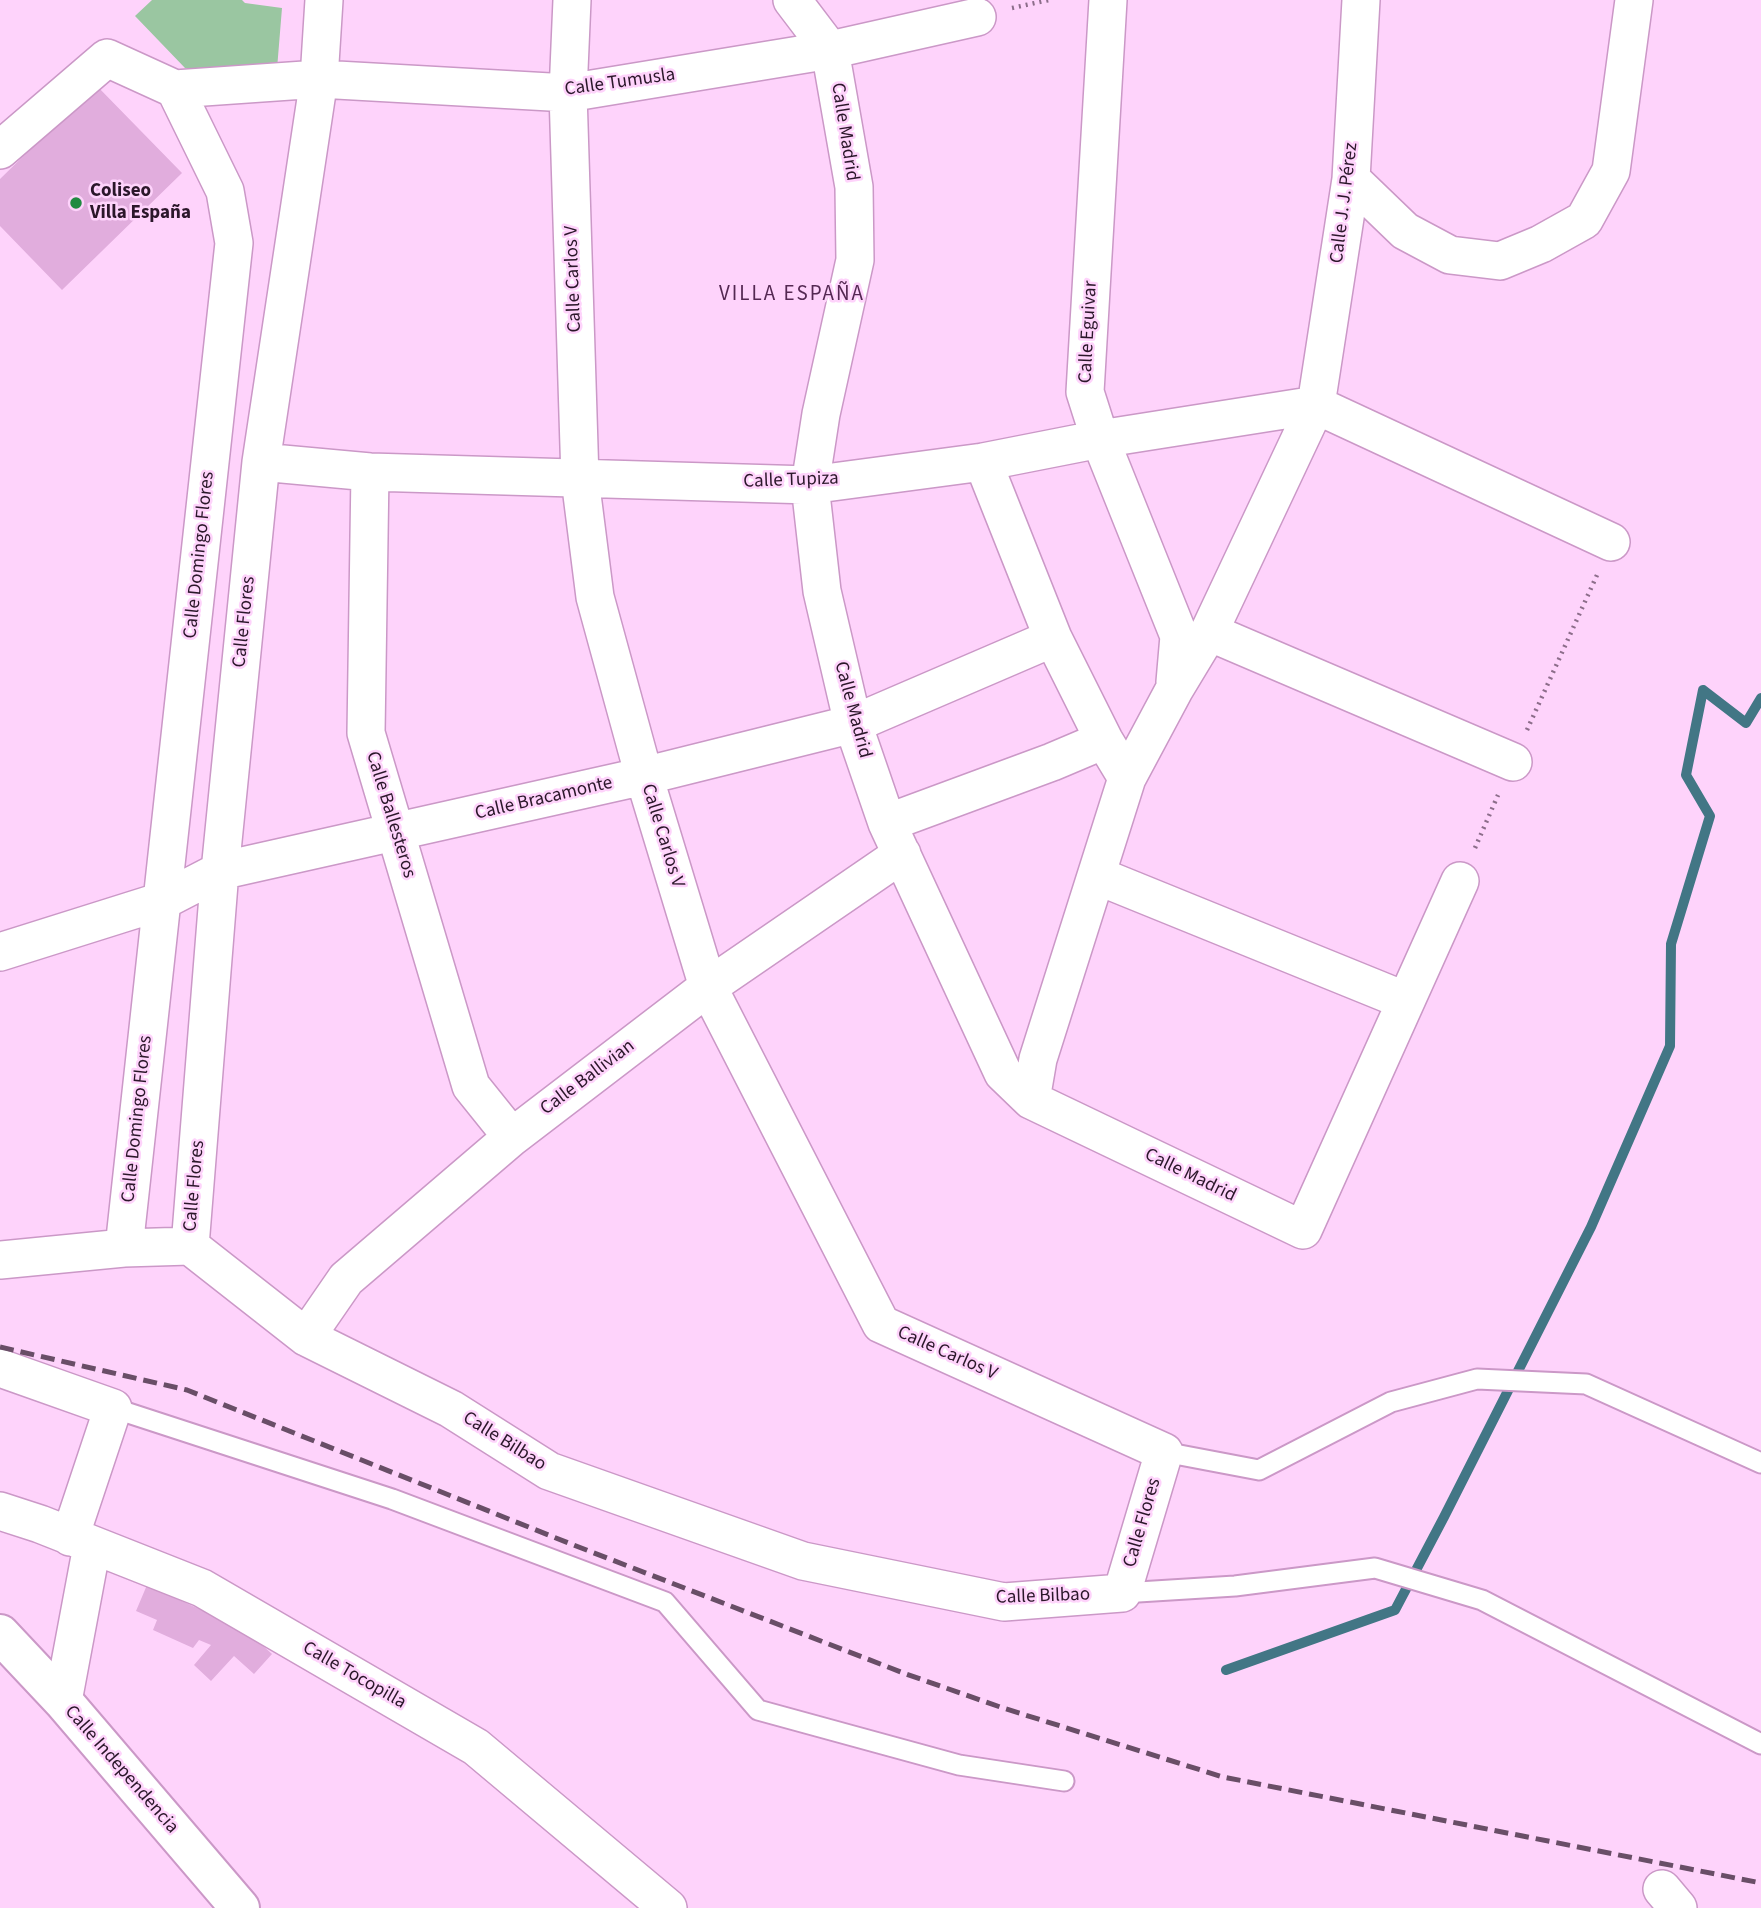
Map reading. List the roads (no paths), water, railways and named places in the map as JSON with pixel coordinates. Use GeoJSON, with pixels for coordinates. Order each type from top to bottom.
{"type":"FeatureCollection","features":[{"type":"Feature","properties":{"kind":"street","name":"Calle Flores"},"geometry":{"type":"LineString","coordinates":[[190,1246],[220,871],[261,462],[319,79],[324,0]]}},
{"type":"Feature","properties":{"kind":"street","name":"Calle Carlos V"},"geometry":{"type":"LineString","coordinates":[[572,0],[568,93],[580,479],[595,597],[643,776],[708,986],[881,1324],[1164,1452]]}},
{"type":"Feature","properties":{"kind":"street","name":"Calle Madrid"},"geometry":{"type":"LineString","coordinates":[[792,0],[831,50],[854,187],[855,260],[821,414],[810,485],[822,591],[853,724],[894,839],[1003,1073],[1031,1100],[1303,1230],[1406,1001]]}},
{"type":"Feature","properties":{"kind":"street","name":"Calle Eguivar"},"geometry":{"type":"LineString","coordinates":[[1108,0],[1085,392],[1100,439],[1179,636],[1174,690]]}},
{"type":"Feature","properties":{"kind":"street","name":"Calle J. J. Pérez"},"geometry":{"type":"LineString","coordinates":[[1031,1100],[1038,1059],[1128,778],[1174,690],[1209,632],[1316,405],[1351,178],[1361,0]]}},
{"type":"Feature","properties":{"kind":"street"},"geometry":{"type":"LineString","coordinates":[[1351,178],[1405,231],[1450,255],[1500,261],[1541,244],[1584,220],[1611,171],[1634,0]]}},
{"type":"Feature","properties":{"kind":"street","name":"Calle Tumusla"},"geometry":{"type":"LineString","coordinates":[[175,89],[319,79],[568,93],[831,50],[976,17]]}},
{"type":"Feature","properties":{"kind":"street"},"geometry":{"type":"LineString","coordinates":[[0,150],[107,58],[175,89]]}},
{"type":"Feature","properties":{"kind":"street","name":"Calle Domingo Flores"},"geometry":{"type":"LineString","coordinates":[[124,1248],[234,243],[225,191],[175,89]]}},
{"type":"Feature","properties":{"kind":"street","name":"Calle Tupiza"},"geometry":{"type":"LineString","coordinates":[[261,462],[370,472],[810,485],[983,462],[1100,439],[1316,405]]}},
{"type":"Feature","properties":{"kind":"street"},"geometry":{"type":"LineString","coordinates":[[1316,405],[1611,542]]}},
{"type":"Feature","properties":{"kind":"street"},"geometry":{"type":"LineString","coordinates":[[983,462],[1052,638],[1104,740],[1128,778]]}},
{"type":"Feature","properties":{"kind":"street","name":"Calle Ballesteros"},"geometry":{"type":"LineString","coordinates":[[370,472],[366,733],[471,1086],[512,1137]]}},
{"type":"Feature","properties":{"kind":"street"},"geometry":{"type":"LineString","coordinates":[[1209,632],[1513,762]]}},
{"type":"Feature","properties":{"kind":"street","name":"Calle Bracamonte"},"geometry":{"type":"LineString","coordinates":[[0,952],[162,901],[220,871],[643,776],[853,724],[1052,638]]}},
{"type":"Feature","properties":{"kind":"street","name":"Calle Ballivian"},"geometry":{"type":"LineString","coordinates":[[306,1337],[345,1279],[512,1137],[894,839],[1052,762],[1104,740]]}},
{"type":"Feature","properties":{"kind":"street"},"geometry":{"type":"LineString","coordinates":[[1098,876],[1406,1001],[1460,881]]}},
{"type":"Feature","properties":{"kind":"street"},"geometry":{"type":"LineString","coordinates":[[0,1260],[124,1248],[190,1246]]}},
{"type":"Feature","properties":{"kind":"street","name":"Calle Bilbao"},"geometry":{"type":"LineString","coordinates":[[190,1246],[306,1337],[451,1409],[549,1471],[803,1561],[1004,1602],[1122,1593]]}},
{"type":"Feature","properties":{"kind":"street"},"geometry":{"type":"LineString","coordinates":[[0,1368],[113,1408],[81,1541],[63,1701]]}},
{"type":"Feature","properties":{"kind":"street","name":"Calle Flores"},"geometry":{"type":"LineString","coordinates":[[1122,1593],[1164,1452]]}},
{"type":"Feature","properties":{"kind":"street","name":"Calle Tocopilla"},"geometry":{"type":"LineString","coordinates":[[0,1511],[202,1588],[476,1747],[668,1908]]}},
{"type":"Feature","properties":{"kind":"street","name":"Calle Independencia"},"geometry":{"type":"LineString","coordinates":[[0,1634],[63,1701],[240,1908]]}},
{"type":"Feature","properties":{"kind":"lane"},"geometry":{"type":"LineString","coordinates":[[1164,1452],[1259,1470],[1391,1402],[1477,1379],[1586,1384],[1761,1464]]}},
{"type":"Feature","properties":{"kind":"lane"},"geometry":{"type":"LineString","coordinates":[[113,1408],[391,1499],[665,1602],[758,1710],[958,1765],[1064,1781]]}},
{"type":"Feature","properties":{"kind":"lane"},"geometry":{"type":"LineString","coordinates":[[1122,1593],[1234,1586],[1375,1568],[1482,1600],[1761,1745]]}},
{"type":"Feature","properties":{"kind":"waterway"},"geometry":{"type":"LineString","coordinates":[[1226,1670],[1395,1610],[1591,1227],[1670,1046],[1671,944],[1710,816],[1686,775],[1703,690],[1746,723],[1761,698]]}},
{"type":"Feature","properties":{"kind":"railway"},"geometry":{"type":"LineString","coordinates":[[0,1347],[187,1390],[571,1544],[906,1674],[1003,1708],[1223,1777],[1761,1883]]}},
{"type":"Feature","properties":{"kind":"place","name":"Coliseo Villa España"},"geometry":{"type":"Point","coordinates":[76,203]}},
{"type":"Feature","properties":{"kind":"district","name":"VILLA ESPAÑA"},"geometry":{"type":"Point","coordinates":[792,295]}}]}
